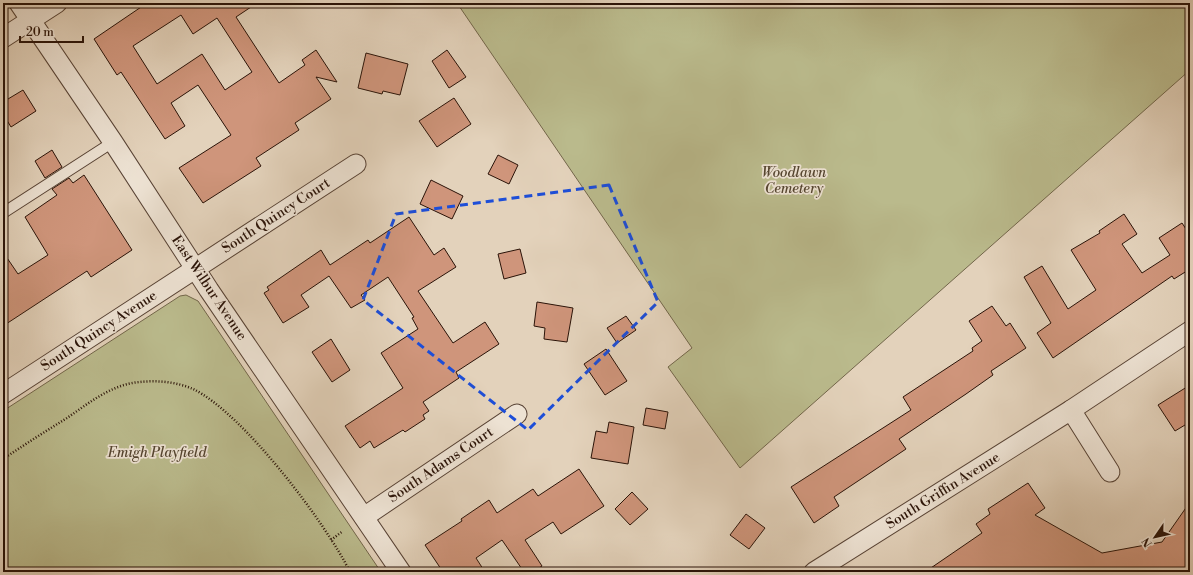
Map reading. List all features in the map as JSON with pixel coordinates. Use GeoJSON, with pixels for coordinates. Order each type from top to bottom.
{"type":"FeatureCollection","features":[{"type":"Feature","properties":{"kind":"street","name":"East Wilbur Avenue"},"geometry":{"type":"LineString","coordinates":[[19,3],[195,268],[401,572]]}},
{"type":"Feature","properties":{"kind":"street"},"geometry":{"type":"LineString","coordinates":[[3,38],[57,3]]}},
{"type":"Feature","properties":{"kind":"street","name":"South Quincy Court"},"geometry":{"type":"LineString","coordinates":[[195,268],[356,164]]}},
{"type":"Feature","properties":{"kind":"street","name":"South Quincy Avenue"},"geometry":{"type":"LineString","coordinates":[[3,394],[195,268]]}},
{"type":"Feature","properties":{"kind":"street","name":"South Griffin Avenue"},"geometry":{"type":"LineString","coordinates":[[814,572],[1072,410],[1190,331]]}},
{"type":"Feature","properties":{"kind":"street"},"geometry":{"type":"LineString","coordinates":[[1072,410],[1110,472]]}},
{"type":"Feature","properties":{"kind":"street","name":"South Adams Court"},"geometry":{"type":"LineString","coordinates":[[364,517],[517,414]]}},
{"type":"Feature","properties":{"kind":"lane"},"geometry":{"type":"LineString","coordinates":[[3,213],[112,142]]}},
{"type":"Feature","properties":{"kind":"path"},"geometry":{"type":"LineString","coordinates":[[3,459],[103,394],[121,386],[139,382],[172,382],[193,389],[220,407],[273,462],[331,540],[350,572]]}},
{"type":"Feature","properties":{"kind":"path"},"geometry":{"type":"LineString","coordinates":[[331,540],[342,531]]}},
{"type":"Feature","properties":{"kind":"highlighted area"},"geometry":{"type":"Polygon","coordinates":[[[609,185],[658,302],[528,430],[363,300],[396,214],[609,185]]]}},
{"type":"Feature","properties":{"kind":"green space","name":"Woodlawn Cemetery"},"geometry":{"type":"Polygon","coordinates":[[[457,3],[1190,3],[1190,70],[740,468],[668,367],[692,348],[457,3]]]}},
{"type":"Feature","properties":{"kind":"green space","name":"Emigh Playfield"},"geometry":{"type":"Polygon","coordinates":[[[186,295],[198,301],[381,572],[3,572],[3,411],[180,296],[186,295]]]}},
{"type":"Feature","properties":{"kind":"building"},"geometry":{"type":"Polygon","coordinates":[[[147,3],[257,3],[236,17],[279,83],[305,65],[302,60],[316,50],[337,82],[316,77],[331,99],[295,123],[299,130],[256,158],[261,166],[203,203],[179,168],[231,135],[198,85],[171,103],[185,126],[165,139],[121,72],[117,75],[94,39],[147,3]],[[181,15],[133,46],[157,84],[202,54],[225,90],[252,72],[217,18],[193,34],[181,15]]]}},
{"type":"Feature","properties":{"kind":"building"},"geometry":{"type":"Polygon","coordinates":[[[447,50],[466,77],[449,88],[432,61],[447,50]]]}},
{"type":"Feature","properties":{"kind":"building"},"geometry":{"type":"Polygon","coordinates":[[[366,53],[408,64],[400,95],[383,91],[382,94],[358,88],[366,53]]]}},
{"type":"Feature","properties":{"kind":"building"},"geometry":{"type":"Polygon","coordinates":[[[23,90],[36,111],[11,127],[3,114],[3,102],[23,90]]]}},
{"type":"Feature","properties":{"kind":"building"},"geometry":{"type":"Polygon","coordinates":[[[454,98],[471,124],[437,147],[419,121],[454,98]]]}},
{"type":"Feature","properties":{"kind":"building"},"geometry":{"type":"Polygon","coordinates":[[[52,150],[62,167],[45,178],[35,161],[52,150]]]}},
{"type":"Feature","properties":{"kind":"building"},"geometry":{"type":"Polygon","coordinates":[[[498,155],[518,165],[509,184],[488,174],[498,155]]]}},
{"type":"Feature","properties":{"kind":"building"},"geometry":{"type":"Polygon","coordinates":[[[84,175],[132,250],[91,277],[87,271],[3,326],[3,252],[18,274],[48,255],[25,217],[57,195],[52,189],[69,178],[73,183],[84,175]]]}},
{"type":"Feature","properties":{"kind":"building"},"geometry":{"type":"Polygon","coordinates":[[[431,180],[463,196],[452,219],[420,204],[431,180]]]}},
{"type":"Feature","properties":{"kind":"building"},"geometry":{"type":"Polygon","coordinates":[[[1124,214],[1137,234],[1122,244],[1142,273],[1170,255],[1159,238],[1182,223],[1190,235],[1190,269],[1174,279],[1172,276],[1053,358],[1037,333],[1051,323],[1024,277],[1042,266],[1068,309],[1096,290],[1071,250],[1100,233],[1099,231],[1124,214]]]}},
{"type":"Feature","properties":{"kind":"building"},"geometry":{"type":"Polygon","coordinates":[[[409,217],[434,255],[444,248],[456,267],[418,291],[453,343],[485,322],[499,344],[456,372],[459,378],[423,402],[429,411],[423,415],[425,419],[405,432],[403,430],[374,448],[370,441],[360,448],[345,426],[403,388],[381,353],[418,329],[412,318],[414,317],[388,277],[361,295],[365,300],[351,308],[329,276],[301,295],[309,307],[283,323],[264,293],[269,290],[267,287],[321,250],[330,265],[368,240],[370,243],[409,217]]]}},
{"type":"Feature","properties":{"kind":"building"},"geometry":{"type":"Polygon","coordinates":[[[520,249],[526,273],[504,279],[498,254],[520,249]]]}},
{"type":"Feature","properties":{"kind":"building"},"geometry":{"type":"Polygon","coordinates":[[[537,302],[573,308],[567,342],[544,339],[545,328],[534,326],[537,302]]]}},
{"type":"Feature","properties":{"kind":"building"},"geometry":{"type":"Polygon","coordinates":[[[992,306],[1006,326],[1010,323],[1026,348],[991,371],[993,375],[899,439],[906,449],[834,497],[839,506],[814,523],[791,487],[911,410],[903,397],[973,351],[972,348],[982,341],[969,321],[992,306]]]}},
{"type":"Feature","properties":{"kind":"building"},"geometry":{"type":"Polygon","coordinates":[[[626,316],[636,330],[617,343],[607,328],[626,316]]]}},
{"type":"Feature","properties":{"kind":"building"},"geometry":{"type":"Polygon","coordinates":[[[331,339],[350,370],[332,382],[312,352],[331,339]]]}},
{"type":"Feature","properties":{"kind":"building"},"geometry":{"type":"Polygon","coordinates":[[[606,349],[627,381],[605,395],[584,364],[606,349]]]}},
{"type":"Feature","properties":{"kind":"building"},"geometry":{"type":"Polygon","coordinates":[[[1190,385],[1190,422],[1175,431],[1158,405],[1190,385]]]}},
{"type":"Feature","properties":{"kind":"building"},"geometry":{"type":"Polygon","coordinates":[[[646,408],[668,412],[665,429],[643,425],[646,408]]]}},
{"type":"Feature","properties":{"kind":"building"},"geometry":{"type":"Polygon","coordinates":[[[609,422],[634,427],[628,464],[591,458],[596,431],[607,433],[609,422]]]}},
{"type":"Feature","properties":{"kind":"building"},"geometry":{"type":"Polygon","coordinates":[[[579,469],[604,506],[561,534],[553,522],[525,540],[542,566],[533,572],[524,572],[502,540],[476,558],[485,572],[443,572],[425,545],[462,521],[461,519],[489,500],[497,513],[533,489],[538,496],[579,469]]]}},
{"type":"Feature","properties":{"kind":"building"},"geometry":{"type":"Polygon","coordinates":[[[1028,483],[1045,508],[1035,515],[1102,553],[1162,542],[1190,502],[1190,572],[925,572],[982,533],[976,524],[990,514],[988,509],[1028,483]]]}},
{"type":"Feature","properties":{"kind":"building"},"geometry":{"type":"Polygon","coordinates":[[[632,492],[648,509],[630,525],[615,509],[632,492]]]}},
{"type":"Feature","properties":{"kind":"building"},"geometry":{"type":"Polygon","coordinates":[[[746,514],[765,528],[749,549],[730,535],[746,514]]]}}]}
